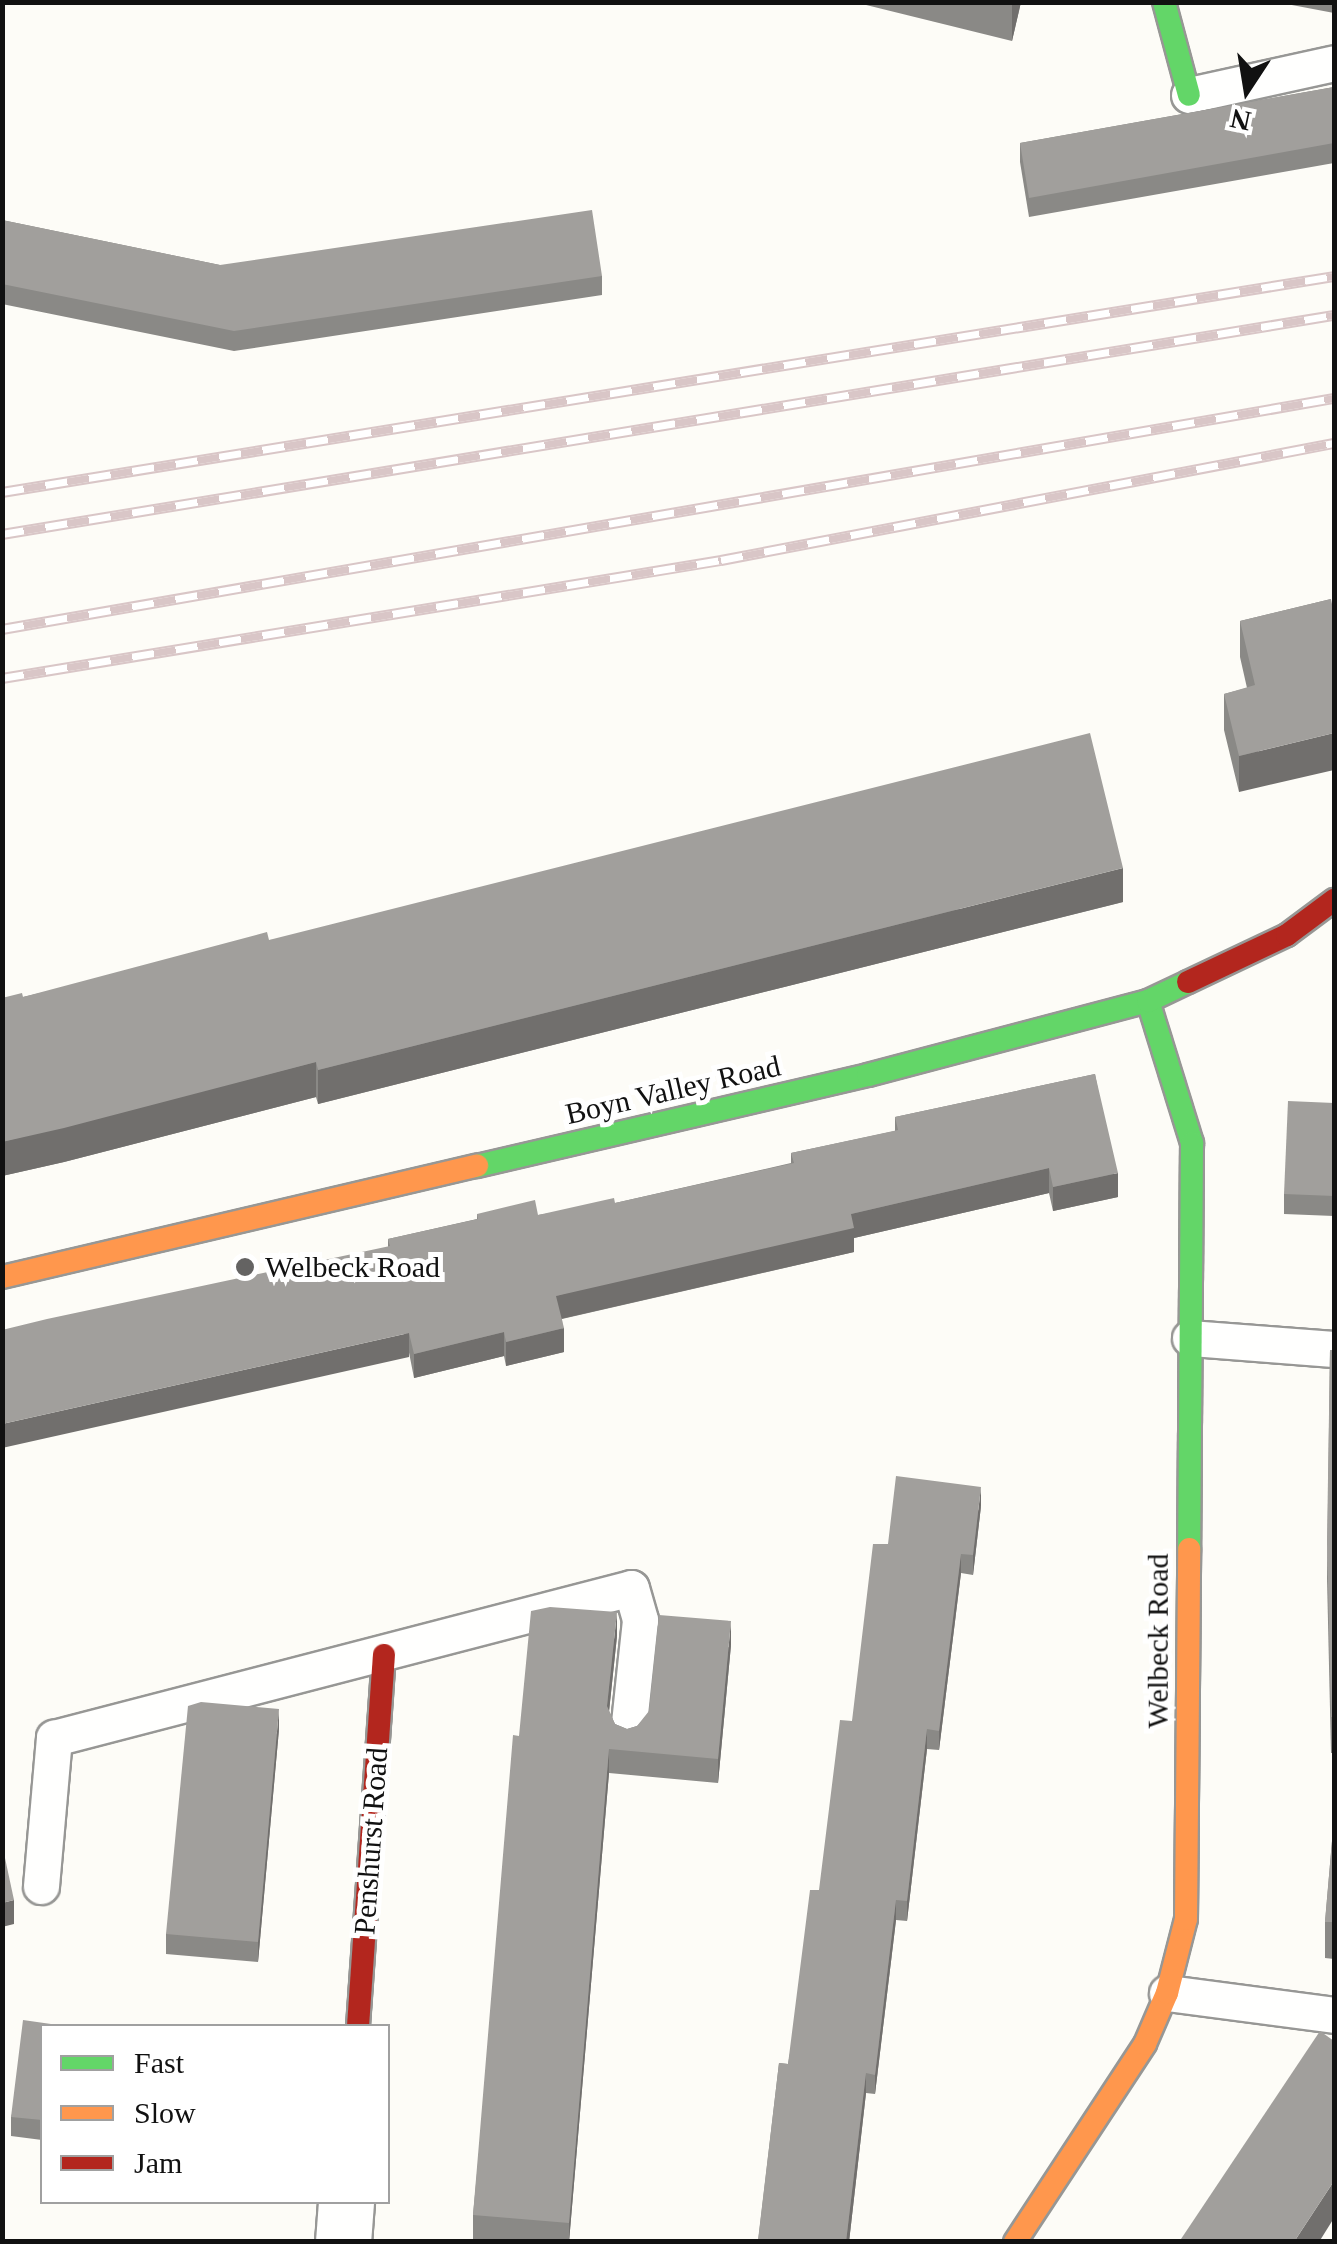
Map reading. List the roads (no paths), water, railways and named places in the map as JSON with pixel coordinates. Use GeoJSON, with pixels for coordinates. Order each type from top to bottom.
{"type":"FeatureCollection","features":[{"type":"Feature","properties":{"kind":"street"},"geometry":{"type":"LineString","coordinates":[[1164,2],[1189,94]]}},
{"type":"Feature","properties":{"kind":"street","name":"Boyn Valley Road"},"geometry":{"type":"LineString","coordinates":[[2,1277],[868,1075],[1148,1001],[1288,936],[1334,900]]}},
{"type":"Feature","properties":{"kind":"street","name":"Welbeck Road"},"geometry":{"type":"LineString","coordinates":[[1014,2242],[1145,2044],[1167,1993],[1186,1919],[1192,1143],[1148,1001]]}},
{"type":"Feature","properties":{"kind":"street","name":"Penshurst Road"},"geometry":{"type":"LineString","coordinates":[[358,2024],[384,1655]]}},
{"type":"Feature","properties":{"kind":"street"},"geometry":{"type":"LineString","coordinates":[[344,2242],[346,2204]]}},
{"type":"Feature","properties":{"kind":"lane"},"geometry":{"type":"LineString","coordinates":[[1189,94],[1334,64]]}},
{"type":"Feature","properties":{"kind":"lane"},"geometry":{"type":"LineString","coordinates":[[1190,1338],[1334,1349]]}},
{"type":"Feature","properties":{"kind":"lane"},"geometry":{"type":"LineString","coordinates":[[41,1886],[54,1738],[631,1588],[640,1620],[628,1732]]}},
{"type":"Feature","properties":{"kind":"lane"},"geometry":{"type":"LineString","coordinates":[[1167,1993],[1334,2016]]}},
{"type":"Feature","properties":{"kind":"railway"},"geometry":{"type":"LineString","coordinates":[[2,492],[1334,276]]}},
{"type":"Feature","properties":{"kind":"railway"},"geometry":{"type":"LineString","coordinates":[[2,534],[1334,315]]}},
{"type":"Feature","properties":{"kind":"railway"},"geometry":{"type":"LineString","coordinates":[[2,629],[1334,398]]}},
{"type":"Feature","properties":{"kind":"railway"},"geometry":{"type":"LineString","coordinates":[[2,678],[721,560],[1334,443]]}},
{"type":"Feature","properties":{"kind":"place","name":"Welbeck Road"},"geometry":{"type":"Point","coordinates":[245,1267]}}]}
